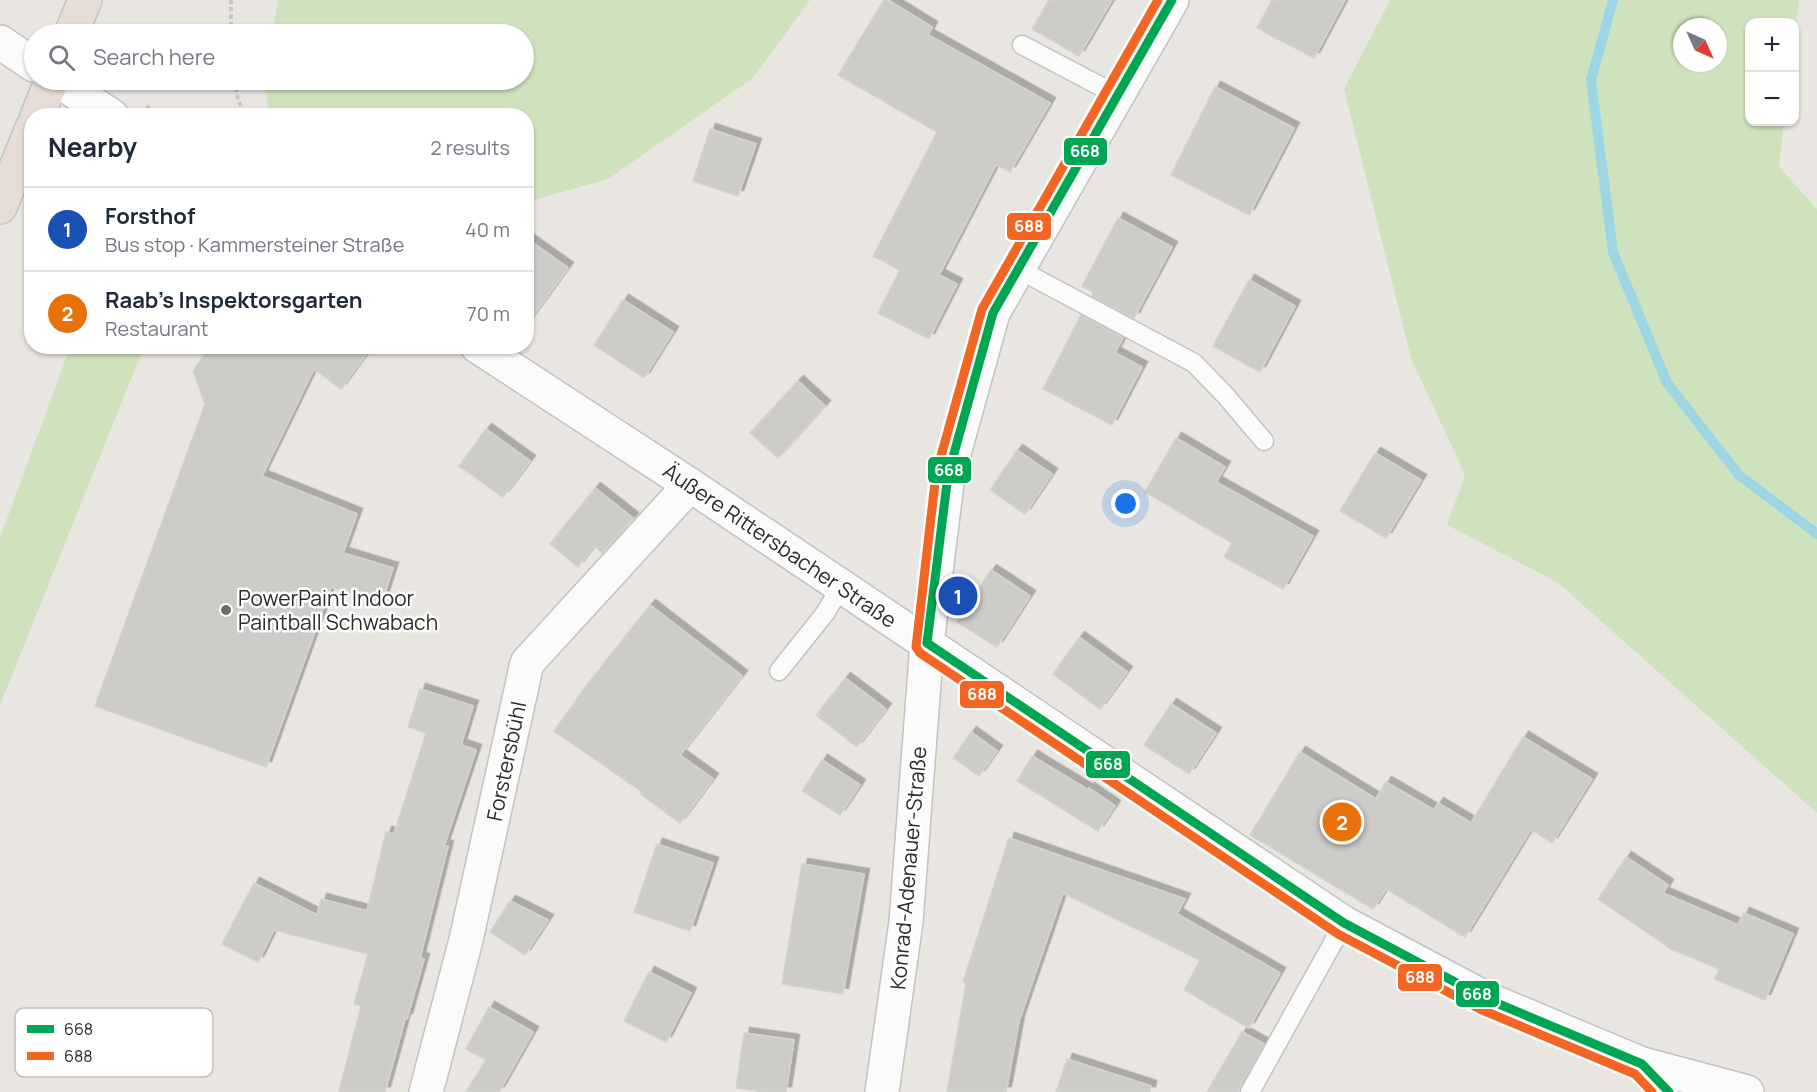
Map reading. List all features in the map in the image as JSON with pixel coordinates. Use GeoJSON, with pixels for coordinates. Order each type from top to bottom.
{"type":"FeatureCollection","features":[{"type":"Feature","properties":{"kind":"highway"},"geometry":{"type":"LineString","coordinates":[[75,24],[85,0]]}},
{"type":"Feature","properties":{"kind":"highway"},"geometry":{"type":"LineString","coordinates":[[40,108],[48,90]]}},
{"type":"Feature","properties":{"kind":"highway"},"geometry":{"type":"LineString","coordinates":[[0,207],[24,148]]}},
{"type":"Feature","properties":{"kind":"street","name":"Konrad-Adenauer-Straße"},"geometry":{"type":"LineString","coordinates":[[882,1092],[906,922],[927,643],[948,475],[993,313],[1172,0]]}},
{"type":"Feature","properties":{"kind":"street"},"geometry":{"type":"LineString","coordinates":[[0,42],[24,58]]}},
{"type":"Feature","properties":{"kind":"street"},"geometry":{"type":"LineString","coordinates":[[72,90],[100,108]]}},
{"type":"Feature","properties":{"kind":"street","name":"Äußere Rittersbacher Straße"},"geometry":{"type":"LineString","coordinates":[[489,354],[690,485],[1344,923],[1487,999],[1642,1064],[1747,1092]]}},
{"type":"Feature","properties":{"kind":"street","name":"Forstersbühl"},"geometry":{"type":"LineString","coordinates":[[426,1092],[466,940],[527,663],[690,485]]}},
{"type":"Feature","properties":{"kind":"lane"},"geometry":{"type":"LineString","coordinates":[[1022,45],[1117,95]]}},
{"type":"Feature","properties":{"kind":"lane"},"geometry":{"type":"LineString","coordinates":[[1018,269],[1194,363],[1225,395],[1263,441]]}},
{"type":"Feature","properties":{"kind":"lane"},"geometry":{"type":"LineString","coordinates":[[779,671],[826,612],[841,586]]}},
{"type":"Feature","properties":{"kind":"lane"},"geometry":{"type":"LineString","coordinates":[[1250,1092],[1344,923]]}},
{"type":"Feature","properties":{"kind":"lane"},"geometry":{"type":"LineString","coordinates":[[1642,1064],[1669,1092]]}},
{"type":"Feature","properties":{"kind":"path"},"geometry":{"type":"LineString","coordinates":[[231,0],[231,24]]}},
{"type":"Feature","properties":{"kind":"path"},"geometry":{"type":"LineString","coordinates":[[237,90],[242,108]]}},
{"type":"Feature","properties":{"kind":"green space"},"geometry":{"type":"Polygon","coordinates":[[[278,0],[810,0],[753,78],[608,179],[534,200],[534,108],[268,108],[266,90],[534,90],[534,24],[274,24],[278,0]]]}},
{"type":"Feature","properties":{"kind":"green space"},"geometry":{"type":"Polygon","coordinates":[[[1390,0],[1799,0],[1797,18],[1745,18],[1745,126],[1784,126],[1779,167],[1817,209],[1817,813],[1557,582],[1447,525],[1465,475],[1411,358],[1344,89],[1390,0]]]}},
{"type":"Feature","properties":{"kind":"green space"},"geometry":{"type":"Polygon","coordinates":[[[67,354],[141,354],[0,705],[0,538],[67,354]]]}},
{"type":"Feature","properties":{"kind":"building"},"geometry":{"type":"Polygon","coordinates":[[[884,0],[888,0],[932,27],[928,35],[1050,103],[1010,172],[996,165],[939,275],[957,284],[929,339],[878,313],[900,270],[873,256],[937,132],[838,75],[884,0]]]}},
{"type":"Feature","properties":{"kind":"building"},"geometry":{"type":"Polygon","coordinates":[[[1049,0],[1112,0],[1079,56],[1032,29],[1049,0]]]}},
{"type":"Feature","properties":{"kind":"building"},"geometry":{"type":"Polygon","coordinates":[[[1272,0],[1345,0],[1314,58],[1257,28],[1272,0]]]}},
{"type":"Feature","properties":{"kind":"building"},"geometry":{"type":"Polygon","coordinates":[[[1215,87],[1294,128],[1249,215],[1171,175],[1215,87]]]}},
{"type":"Feature","properties":{"kind":"building"},"geometry":{"type":"Polygon","coordinates":[[[710,129],[756,144],[738,196],[693,181],[710,129]]]}},
{"type":"Feature","properties":{"kind":"building"},"geometry":{"type":"Polygon","coordinates":[[[1118,218],[1172,247],[1134,318],[1092,296],[1093,292],[1082,286],[1118,218]]]}},
{"type":"Feature","properties":{"kind":"building"},"geometry":{"type":"Polygon","coordinates":[[[534,244],[568,268],[534,314],[534,244]]]}},
{"type":"Feature","properties":{"kind":"building"},"geometry":{"type":"Polygon","coordinates":[[[1249,280],[1295,306],[1260,372],[1213,346],[1249,280]]]}},
{"type":"Feature","properties":{"kind":"building"},"geometry":{"type":"Polygon","coordinates":[[[623,300],[673,332],[644,378],[594,345],[623,300]]]}},
{"type":"Feature","properties":{"kind":"building"},"geometry":{"type":"Polygon","coordinates":[[[1081,315],[1123,338],[1115,353],[1142,367],[1112,425],[1043,389],[1081,315]]]}},
{"type":"Feature","properties":{"kind":"building","name":"PowerPaint Indoor Paintball Schwabach"},"geometry":{"type":"Polygon","coordinates":[[[205,354],[366,354],[341,389],[314,369],[262,476],[357,514],[343,553],[393,568],[382,602],[331,587],[266,767],[95,706],[205,404],[193,371],[205,354]]]}},
{"type":"Feature","properties":{"kind":"building"},"geometry":{"type":"Polygon","coordinates":[[[798,381],[825,406],[778,458],[750,433],[798,381]]]}},
{"type":"Feature","properties":{"kind":"building"},"geometry":{"type":"Polygon","coordinates":[[[486,429],[530,461],[503,497],[459,466],[486,429]]]}},
{"type":"Feature","properties":{"kind":"building"},"geometry":{"type":"Polygon","coordinates":[[[1176,438],[1225,467],[1216,482],[1313,536],[1283,589],[1224,557],[1232,543],[1145,492],[1176,438]]]}},
{"type":"Feature","properties":{"kind":"building"},"geometry":{"type":"Polygon","coordinates":[[[1017,450],[1052,474],[1025,514],[990,490],[1017,450]]]}},
{"type":"Feature","properties":{"kind":"building"},"geometry":{"type":"Polygon","coordinates":[[[1375,453],[1421,480],[1386,538],[1340,511],[1375,453]]]}},
{"type":"Feature","properties":{"kind":"building"},"geometry":{"type":"Polygon","coordinates":[[[595,488],[633,518],[602,553],[594,546],[578,567],[550,544],[595,488]]]}},
{"type":"Feature","properties":{"kind":"building"},"geometry":{"type":"Polygon","coordinates":[[[991,570],[1030,596],[997,647],[957,622],[991,570]]]}},
{"type":"Feature","properties":{"kind":"building"},"geometry":{"type":"Polygon","coordinates":[[[650,605],[742,676],[680,755],[713,779],[680,823],[640,794],[642,792],[554,731],[586,686],[650,605]]]}},
{"type":"Feature","properties":{"kind":"building"},"geometry":{"type":"Polygon","coordinates":[[[1079,637],[1127,672],[1100,709],[1053,674],[1079,637]]]}},
{"type":"Feature","properties":{"kind":"building"},"geometry":{"type":"Polygon","coordinates":[[[845,678],[886,709],[857,747],[816,715],[845,678]]]}},
{"type":"Feature","properties":{"kind":"building"},"geometry":{"type":"Polygon","coordinates":[[[420,689],[473,706],[461,745],[476,750],[444,846],[448,846],[420,958],[424,959],[385,1092],[339,1092],[361,1006],[354,1004],[368,954],[274,930],[258,962],[222,944],[254,883],[317,915],[321,899],[367,911],[386,832],[394,834],[426,733],[408,727],[420,689]]]}},
{"type":"Feature","properties":{"kind":"building"},"geometry":{"type":"Polygon","coordinates":[[[1171,704],[1216,733],[1189,774],[1144,745],[1171,704]]]}},
{"type":"Feature","properties":{"kind":"building"},"geometry":{"type":"Polygon","coordinates":[[[971,732],[997,751],[979,776],[953,758],[971,732]]]}},
{"type":"Feature","properties":{"kind":"building"},"geometry":{"type":"Polygon","coordinates":[[[1523,737],[1592,779],[1552,843],[1531,829],[1465,937],[1386,889],[1373,909],[1250,835],[1300,752],[1376,799],[1386,782],[1434,810],[1438,803],[1471,823],[1523,737]]]}},
{"type":"Feature","properties":{"kind":"building"},"geometry":{"type":"Polygon","coordinates":[[[1032,756],[1088,790],[1089,788],[1115,806],[1098,831],[1017,781],[1032,756]]]}},
{"type":"Feature","properties":{"kind":"building"},"geometry":{"type":"Polygon","coordinates":[[[822,760],[860,785],[840,815],[802,791],[822,760]]]}},
{"type":"Feature","properties":{"kind":"building"},"geometry":{"type":"Polygon","coordinates":[[[1009,838],[1185,899],[1177,914],[1280,973],[1249,1028],[1184,990],[1200,960],[1063,893],[1019,1021],[1006,1092],[947,1092],[966,983],[963,982],[1009,838]]]}},
{"type":"Feature","properties":{"kind":"building"},"geometry":{"type":"Polygon","coordinates":[[[657,844],[713,863],[690,931],[634,912],[657,844]]]}},
{"type":"Feature","properties":{"kind":"building"},"geometry":{"type":"Polygon","coordinates":[[[1626,857],[1668,885],[1663,893],[1738,925],[1744,913],[1793,934],[1765,1000],[1715,979],[1719,969],[1671,949],[1598,899],[1626,857]]]}},
{"type":"Feature","properties":{"kind":"building"},"geometry":{"type":"Polygon","coordinates":[[[802,864],[864,874],[843,994],[782,984],[802,864]]]}},
{"type":"Feature","properties":{"kind":"building"},"geometry":{"type":"Polygon","coordinates":[[[510,901],[548,920],[525,955],[490,932],[510,901]]]}},
{"type":"Feature","properties":{"kind":"building"},"geometry":{"type":"Polygon","coordinates":[[[649,972],[691,993],[666,1042],[624,1021],[649,972]]]}},
{"type":"Feature","properties":{"kind":"building"},"geometry":{"type":"Polygon","coordinates":[[[489,1007],[533,1032],[499,1092],[466,1092],[486,1060],[466,1049],[489,1007]]]}},
{"type":"Feature","properties":{"kind":"building"},"geometry":{"type":"Polygon","coordinates":[[[1242,1032],[1264,1044],[1238,1092],[1207,1092],[1242,1032]]]}},
{"type":"Feature","properties":{"kind":"building"},"geometry":{"type":"Polygon","coordinates":[[[744,1033],[794,1040],[786,1092],[736,1088],[744,1033]]]}},
{"type":"Feature","properties":{"kind":"building"},"geometry":{"type":"Polygon","coordinates":[[[1067,1059],[1151,1086],[1150,1092],[1056,1092],[1067,1059]]]}},
{"type":"Feature","properties":{"kind":"waterway"},"geometry":{"type":"LineString","coordinates":[[1613,0],[1591,80],[1613,252],[1667,383],[1739,475],[1817,534]]}},
{"type":"Feature","properties":{"kind":"transit line","name":"688"},"geometry":{"type":"LineString","coordinates":[[1158,0],[982,309],[936,474],[916,647],[920,653],[1338,934],[1482,1010],[1635,1074],[1652,1092]]}},
{"type":"Feature","properties":{"kind":"transit line","name":"668"},"geometry":{"type":"LineString","coordinates":[[927,643],[948,475],[993,313],[1172,0]]}},
{"type":"Feature","properties":{"kind":"transit line","name":"668"},"geometry":{"type":"LineString","coordinates":[[927,643],[1344,923],[1487,999],[1642,1064],[1669,1092]]}},
{"type":"Feature","properties":{"kind":"place","name":"Forsthof"},"geometry":{"type":"Point","coordinates":[958,596]}},
{"type":"Feature","properties":{"kind":"place","name":"PowerPaint Indoor Paintball Schwabach"},"geometry":{"type":"Point","coordinates":[226,610]}},
{"type":"Feature","properties":{"kind":"place","name":"Raab's Inspektorsgarten"},"geometry":{"type":"Point","coordinates":[1342,822]}}]}
